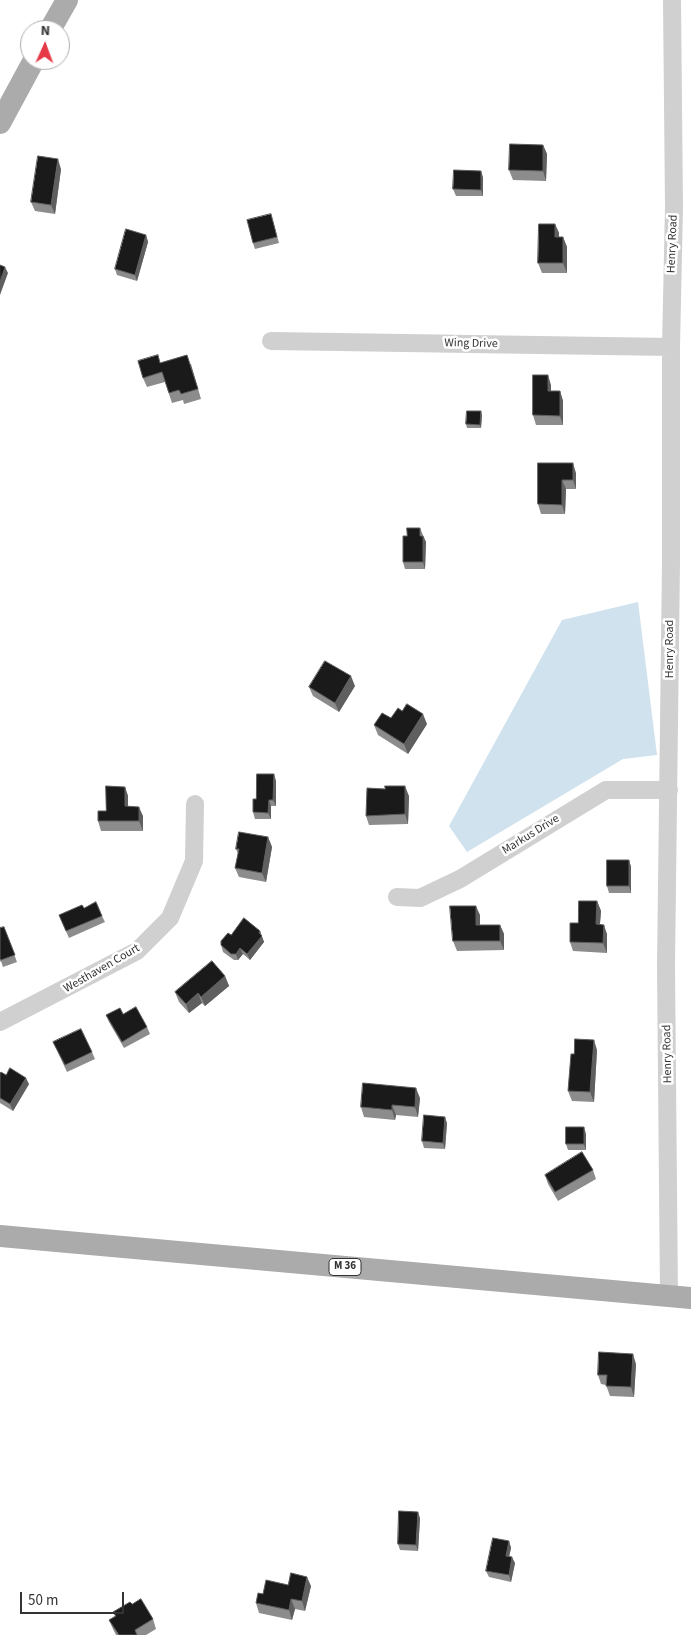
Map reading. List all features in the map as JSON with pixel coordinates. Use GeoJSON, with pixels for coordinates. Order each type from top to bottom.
{"type":"FeatureCollection","features":[{"type":"Feature","properties":{"kind":"main road"},"geometry":{"type":"LineString","coordinates":[[56,20],[67,0]]}},
{"type":"Feature","properties":{"kind":"main road"},"geometry":{"type":"LineString","coordinates":[[0,123],[29,70]]}},
{"type":"Feature","properties":{"kind":"main road","name":"M 36"},"geometry":{"type":"LineString","coordinates":[[0,1236],[680,1297]]}},
{"type":"Feature","properties":{"kind":"street","name":"Henry Road"},"geometry":{"type":"LineString","coordinates":[[672,0],[674,207],[671,347],[669,790],[666,966],[680,1297]]}},
{"type":"Feature","properties":{"kind":"street","name":"Wing Drive"},"geometry":{"type":"LineString","coordinates":[[271,341],[671,347]]}},
{"type":"Feature","properties":{"kind":"street","name":"Markus Drive"},"geometry":{"type":"LineString","coordinates":[[397,897],[420,898],[460,880],[606,790],[669,790]]}},
{"type":"Feature","properties":{"kind":"street","name":"Westhaven Court"},"geometry":{"type":"LineString","coordinates":[[0,1022],[137,951],[170,918],[194,861],[195,804]]}},
{"type":"Feature","properties":{"kind":"water"},"geometry":{"type":"Polygon","coordinates":[[[638,602],[657,755],[623,759],[467,852],[449,826],[562,620],[638,602]]]}},
{"type":"Feature","properties":{"kind":"building"},"geometry":{"type":"Polygon","coordinates":[[[510,144],[543,145],[543,171],[509,170],[510,144]]]}},
{"type":"Feature","properties":{"kind":"building"},"geometry":{"type":"Polygon","coordinates":[[[38,156],[58,159],[51,205],[31,202],[38,156]]]}},
{"type":"Feature","properties":{"kind":"building"},"geometry":{"type":"Polygon","coordinates":[[[454,170],[481,171],[481,190],[453,189],[454,170]]]}},
{"type":"Feature","properties":{"kind":"building"},"geometry":{"type":"Polygon","coordinates":[[[271,214],[277,237],[253,243],[247,220],[271,214]]]}},
{"type":"Feature","properties":{"kind":"building"},"geometry":{"type":"Polygon","coordinates":[[[539,224],[555,224],[555,237],[563,237],[563,263],[538,263],[539,224]]]}},
{"type":"Feature","properties":{"kind":"building"},"geometry":{"type":"Polygon","coordinates":[[[126,229],[146,235],[135,275],[115,269],[126,229]]]}},
{"type":"Feature","properties":{"kind":"building"},"geometry":{"type":"Polygon","coordinates":[[[0,265],[5,267],[0,282],[0,265]]]}},
{"type":"Feature","properties":{"kind":"building"},"geometry":{"type":"Polygon","coordinates":[[[158,355],[160,363],[187,355],[198,389],[181,394],[179,390],[169,393],[162,372],[143,378],[138,361],[158,355]]]}},
{"type":"Feature","properties":{"kind":"building"},"geometry":{"type":"Polygon","coordinates":[[[533,375],[548,375],[548,391],[560,391],[560,416],[533,415],[533,375]]]}},
{"type":"Feature","properties":{"kind":"building"},"geometry":{"type":"Polygon","coordinates":[[[467,411],[481,411],[480,425],[466,424],[467,411]]]}},
{"type":"Feature","properties":{"kind":"building"},"geometry":{"type":"Polygon","coordinates":[[[538,463],[573,463],[573,480],[562,480],[562,505],[538,504],[538,463]]]}},
{"type":"Feature","properties":{"kind":"building"},"geometry":{"type":"Polygon","coordinates":[[[407,528],[420,528],[420,536],[423,536],[423,562],[403,562],[403,536],[407,536],[407,528]]]}},
{"type":"Feature","properties":{"kind":"building"},"geometry":{"type":"Polygon","coordinates":[[[325,661],[351,676],[335,703],[309,687],[325,661]]]}},
{"type":"Feature","properties":{"kind":"building"},"geometry":{"type":"Polygon","coordinates":[[[407,704],[423,714],[404,744],[374,725],[382,713],[391,718],[398,708],[402,711],[407,704]]]}},
{"type":"Feature","properties":{"kind":"building"},"geometry":{"type":"Polygon","coordinates":[[[257,774],[274,774],[273,800],[269,800],[268,813],[253,812],[253,799],[256,799],[257,774]]]}},
{"type":"Feature","properties":{"kind":"building"},"geometry":{"type":"Polygon","coordinates":[[[106,786],[125,787],[125,806],[139,807],[139,821],[98,821],[98,811],[106,811],[106,786]]]}},
{"type":"Feature","properties":{"kind":"building"},"geometry":{"type":"Polygon","coordinates":[[[385,786],[405,786],[405,814],[366,816],[367,788],[385,789],[385,786]]]}},
{"type":"Feature","properties":{"kind":"building"},"geometry":{"type":"Polygon","coordinates":[[[239,832],[268,837],[262,873],[235,868],[239,849],[236,849],[239,832]]]}},
{"type":"Feature","properties":{"kind":"building"},"geometry":{"type":"Polygon","coordinates":[[[607,860],[629,860],[629,886],[607,886],[607,860]]]}},
{"type":"Feature","properties":{"kind":"building"},"geometry":{"type":"Polygon","coordinates":[[[579,901],[597,901],[596,924],[604,925],[603,943],[570,942],[570,923],[578,923],[579,901]]]}},
{"type":"Feature","properties":{"kind":"building"},"geometry":{"type":"Polygon","coordinates":[[[96,902],[102,916],[66,931],[59,915],[82,905],[84,908],[96,902]]]}},
{"type":"Feature","properties":{"kind":"building"},"geometry":{"type":"Polygon","coordinates":[[[450,906],[476,906],[476,925],[500,925],[500,941],[453,941],[450,906]]]}},
{"type":"Feature","properties":{"kind":"building"},"geometry":{"type":"Polygon","coordinates":[[[244,918],[260,931],[259,933],[262,936],[247,954],[240,948],[236,954],[231,954],[221,945],[221,941],[228,933],[231,935],[244,918]]]}},
{"type":"Feature","properties":{"kind":"building"},"geometry":{"type":"Polygon","coordinates":[[[4,927],[15,955],[1,960],[0,928],[4,927]]]}},
{"type":"Feature","properties":{"kind":"building"},"geometry":{"type":"Polygon","coordinates":[[[212,961],[225,976],[201,997],[198,993],[186,1004],[175,992],[212,961]]]}},
{"type":"Feature","properties":{"kind":"building"},"geometry":{"type":"Polygon","coordinates":[[[136,1007],[147,1027],[122,1042],[106,1015],[120,1008],[123,1014],[136,1007]]]}},
{"type":"Feature","properties":{"kind":"building"},"geometry":{"type":"Polygon","coordinates":[[[81,1029],[92,1052],[65,1065],[53,1042],[81,1029]]]}},
{"type":"Feature","properties":{"kind":"building"},"geometry":{"type":"Polygon","coordinates":[[[575,1039],[594,1040],[590,1092],[568,1091],[571,1054],[574,1054],[575,1039]]]}},
{"type":"Feature","properties":{"kind":"building"},"geometry":{"type":"Polygon","coordinates":[[[10,1068],[26,1078],[10,1104],[0,1098],[0,1073],[6,1075],[10,1068]]]}},
{"type":"Feature","properties":{"kind":"building"},"geometry":{"type":"Polygon","coordinates":[[[363,1083],[416,1088],[415,1107],[392,1105],[392,1110],[361,1107],[363,1083]]]}},
{"type":"Feature","properties":{"kind":"building"},"geometry":{"type":"Polygon","coordinates":[[[424,1115],[445,1117],[443,1143],[422,1141],[424,1115]]]}},
{"type":"Feature","properties":{"kind":"building"},"geometry":{"type":"Polygon","coordinates":[[[566,1127],[584,1127],[584,1144],[566,1144],[566,1127]]]}},
{"type":"Feature","properties":{"kind":"building"},"geometry":{"type":"Polygon","coordinates":[[[582,1152],[593,1170],[555,1192],[545,1175],[582,1152]]]}},
{"type":"Feature","properties":{"kind":"building"},"geometry":{"type":"Polygon","coordinates":[[[599,1352],[633,1354],[631,1387],[606,1386],[607,1375],[598,1375],[599,1352]]]}},
{"type":"Feature","properties":{"kind":"building"},"geometry":{"type":"Polygon","coordinates":[[[399,1511],[418,1512],[416,1545],[398,1544],[399,1511]]]}},
{"type":"Feature","properties":{"kind":"building"},"geometry":{"type":"Polygon","coordinates":[[[493,1538],[509,1541],[506,1556],[512,1557],[509,1575],[486,1571],[493,1538]]]}},
{"type":"Feature","properties":{"kind":"building"},"geometry":{"type":"Polygon","coordinates":[[[291,1573],[307,1577],[302,1601],[291,1599],[289,1610],[256,1603],[258,1593],[263,1594],[266,1580],[288,1585],[291,1573]]]}},
{"type":"Feature","properties":{"kind":"building"},"geometry":{"type":"Polygon","coordinates":[[[141,1599],[153,1619],[135,1630],[137,1635],[119,1635],[109,1620],[116,1616],[113,1612],[130,1602],[132,1604],[141,1599]]]}}]}
